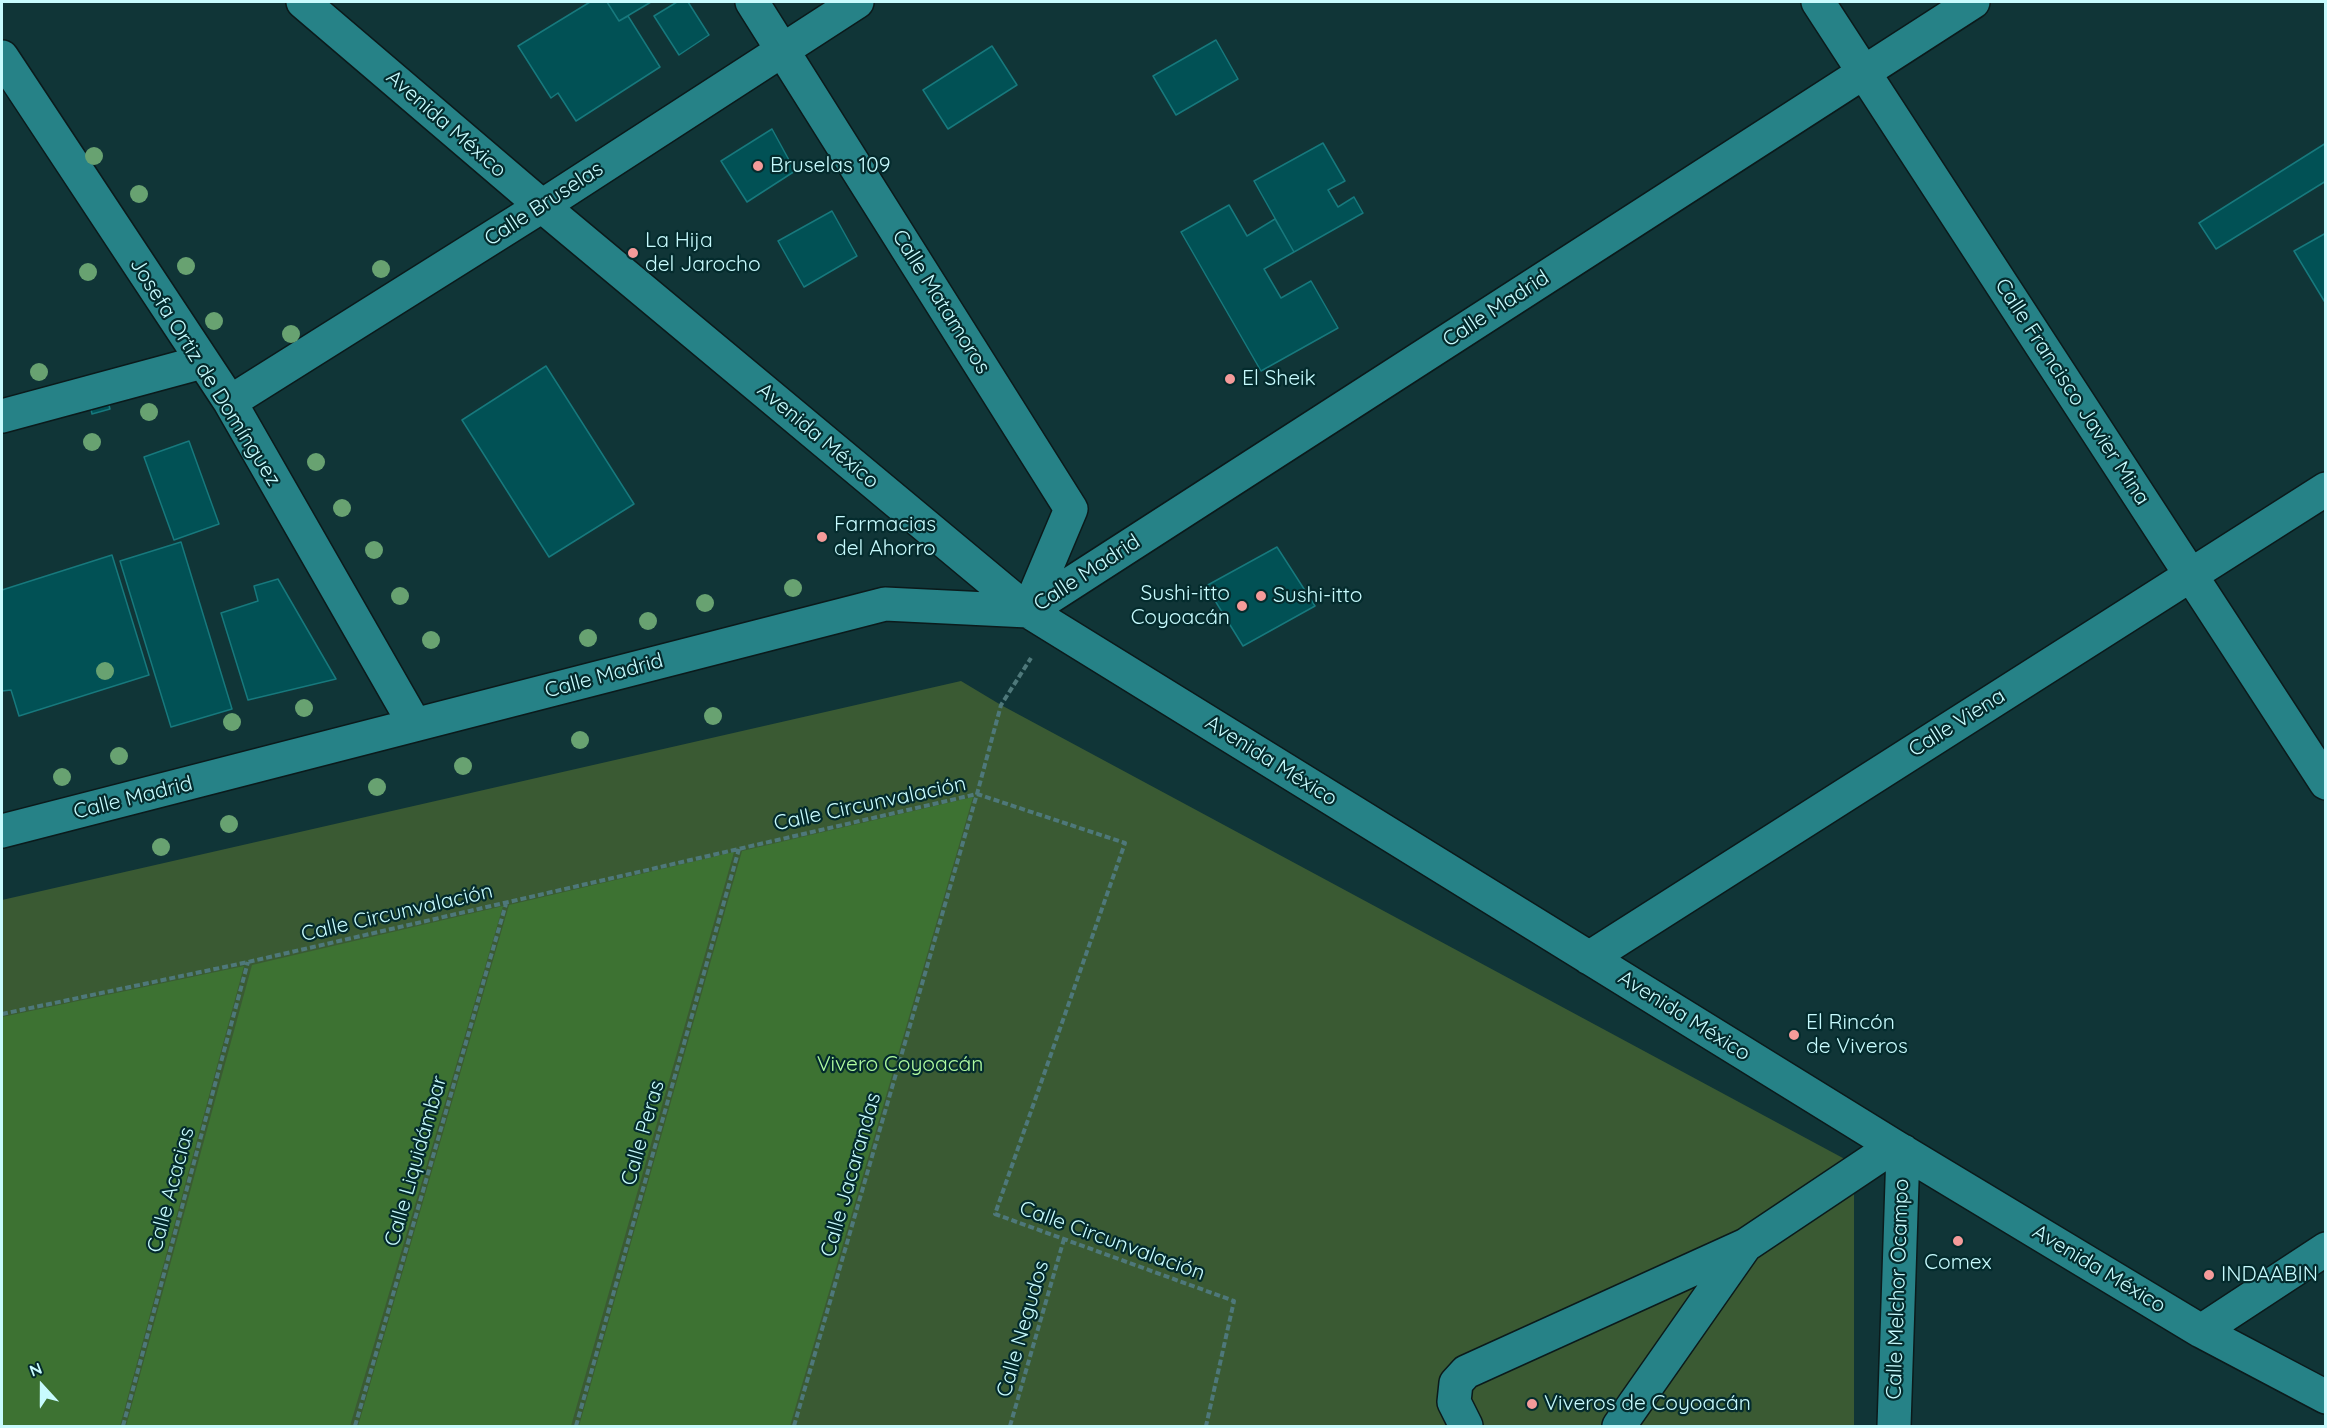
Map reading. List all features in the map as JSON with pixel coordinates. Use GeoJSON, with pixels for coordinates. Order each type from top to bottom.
{"type":"FeatureCollection","features":[{"type":"Feature","properties":{"kind":"street","name":"Avenida México"},"geometry":{"type":"LineString","coordinates":[[303,2],[542,206],[1040,618],[1898,1148],[2201,1331],[2325,1397]]}},
{"type":"Feature","properties":{"kind":"street","name":"Calle Matamoros"},"geometry":{"type":"LineString","coordinates":[[752,2],[1071,509],[1040,618]]}},
{"type":"Feature","properties":{"kind":"street","name":"Calle Bruselas"},"geometry":{"type":"LineString","coordinates":[[230,402],[542,206],[857,2]]}},
{"type":"Feature","properties":{"kind":"street","name":"Calle Francisco Javier Mina"},"geometry":{"type":"LineString","coordinates":[[1818,2],[2325,783]]}},
{"type":"Feature","properties":{"kind":"street","name":"Calle Madrid"},"geometry":{"type":"LineString","coordinates":[[2,831],[885,604],[1040,618],[1973,2]]}},
{"type":"Feature","properties":{"kind":"street","name":"Josefa Ortiz de Domínguez"},"geometry":{"type":"LineString","coordinates":[[2,57],[230,402],[416,725]]}},
{"type":"Feature","properties":{"kind":"street"},"geometry":{"type":"LineString","coordinates":[[2,416],[202,362]]}},
{"type":"Feature","properties":{"kind":"street","name":"Calle Viena"},"geometry":{"type":"LineString","coordinates":[[1589,958],[2325,489]]}},
{"type":"Feature","properties":{"kind":"street"},"geometry":{"type":"LineString","coordinates":[[1466,1426],[1454,1402],[1456,1383],[1466,1372],[1746,1245],[1898,1148]]}},
{"type":"Feature","properties":{"kind":"street","name":"Calle Melchor Ocampo"},"geometry":{"type":"LineString","coordinates":[[1894,1426],[1898,1148]]}},
{"type":"Feature","properties":{"kind":"street"},"geometry":{"type":"LineString","coordinates":[[1619,1426],[1746,1245]]}},
{"type":"Feature","properties":{"kind":"street"},"geometry":{"type":"LineString","coordinates":[[2201,1331],[2325,1249]]}},
{"type":"Feature","properties":{"kind":"path","name":"Calle Jacarandas"},"geometry":{"type":"LineString","coordinates":[[794,1426],[1001,705],[1040,618]]}},
{"type":"Feature","properties":{"kind":"path","name":"Calle Circunvalación"},"geometry":{"type":"LineString","coordinates":[[2,1014],[248,962],[977,794],[1125,843],[995,1214],[1234,1301],[1206,1426]]}},
{"type":"Feature","properties":{"kind":"path","name":"Calle Peras"},"geometry":{"type":"LineString","coordinates":[[576,1426],[739,848]]}},
{"type":"Feature","properties":{"kind":"path","name":"Calle Liquidámbar"},"geometry":{"type":"LineString","coordinates":[[355,1426],[506,903]]}},
{"type":"Feature","properties":{"kind":"path","name":"Calle Acacias"},"geometry":{"type":"LineString","coordinates":[[123,1426],[248,962]]}},
{"type":"Feature","properties":{"kind":"path","name":"Calle Negudos"},"geometry":{"type":"LineString","coordinates":[[1010,1426],[1064,1239]]}},
{"type":"Feature","properties":{"kind":"green space","name":"Vivero Coyoacán"},"geometry":{"type":"Polygon","coordinates":[[[961,681],[1001,705],[1854,1164],[1854,1426],[2,1426],[2,900],[961,681]]]}},
{"type":"Feature","properties":{"kind":"green space"},"geometry":{"type":"Polygon","coordinates":[[[973,797],[790,1426],[579,1426],[742,851],[973,797]]]}},
{"type":"Feature","properties":{"kind":"green space"},"geometry":{"type":"Polygon","coordinates":[[[734,852],[571,1426],[358,1426],[509,905],[734,852]]]}},
{"type":"Feature","properties":{"kind":"green space"},"geometry":{"type":"Polygon","coordinates":[[[503,906],[350,1426],[126,1426],[252,965],[503,906]]]}},
{"type":"Feature","properties":{"kind":"green space"},"geometry":{"type":"Polygon","coordinates":[[[244,966],[120,1426],[2,1426],[2,1017],[244,966]]]}},
{"type":"Feature","properties":{"kind":"building"},"geometry":{"type":"Polygon","coordinates":[[[590,2],[607,2],[619,21],[628,16],[660,67],[576,121],[558,93],[551,98],[518,46],[590,2]]]}},
{"type":"Feature","properties":{"kind":"building"},"geometry":{"type":"Polygon","coordinates":[[[607,2],[651,2],[619,21],[607,2]]]}},
{"type":"Feature","properties":{"kind":"building"},"geometry":{"type":"Polygon","coordinates":[[[677,2],[688,2],[709,35],[679,55],[654,16],[677,2]]]}},
{"type":"Feature","properties":{"kind":"building"},"geometry":{"type":"Polygon","coordinates":[[[1216,40],[1238,79],[1176,115],[1153,76],[1216,40]]]}},
{"type":"Feature","properties":{"kind":"building"},"geometry":{"type":"Polygon","coordinates":[[[992,46],[1017,85],[948,129],[923,90],[992,46]]]}},
{"type":"Feature","properties":{"kind":"building","name":"Bruselas 109"},"geometry":{"type":"Polygon","coordinates":[[[772,129],[795,171],[747,202],[721,161],[772,129]]]}},
{"type":"Feature","properties":{"kind":"building"},"geometry":{"type":"Polygon","coordinates":[[[1323,143],[1345,181],[1328,190],[1338,207],[1354,197],[1363,213],[1294,252],[1254,181],[1323,143]]]}},
{"type":"Feature","properties":{"kind":"building"},"geometry":{"type":"Polygon","coordinates":[[[2326,143],[2326,181],[2216,249],[2199,223],[2326,143]]]}},
{"type":"Feature","properties":{"kind":"building"},"geometry":{"type":"Polygon","coordinates":[[[1229,205],[1247,236],[1275,219],[1294,252],[1264,269],[1281,298],[1311,281],[1338,328],[1261,371],[1181,232],[1229,205]]]}},
{"type":"Feature","properties":{"kind":"building"},"geometry":{"type":"Polygon","coordinates":[[[832,211],[857,256],[804,287],[778,241],[832,211]]]}},
{"type":"Feature","properties":{"kind":"building"},"geometry":{"type":"Polygon","coordinates":[[[2326,233],[2326,304],[2294,251],[2326,233]]]}},
{"type":"Feature","properties":{"kind":"building"},"geometry":{"type":"Polygon","coordinates":[[[546,366],[634,504],[549,557],[462,420],[546,366]]]}},
{"type":"Feature","properties":{"kind":"building"},"geometry":{"type":"Polygon","coordinates":[[[106,394],[110,409],[92,414],[89,399],[106,394]]]}},
{"type":"Feature","properties":{"kind":"building"},"geometry":{"type":"Polygon","coordinates":[[[189,441],[219,524],[174,540],[144,457],[189,441]]]}},
{"type":"Feature","properties":{"kind":"building"},"geometry":{"type":"Polygon","coordinates":[[[181,542],[232,709],[171,727],[120,561],[181,542]]]}},
{"type":"Feature","properties":{"kind":"building","name":"Sushi-itto"},"geometry":{"type":"Polygon","coordinates":[[[1277,547],[1315,606],[1243,646],[1206,586],[1277,547]]]}},
{"type":"Feature","properties":{"kind":"building"},"geometry":{"type":"Polygon","coordinates":[[[112,555],[149,675],[19,716],[11,690],[2,691],[2,590],[112,555]]]}},
{"type":"Feature","properties":{"kind":"building"},"geometry":{"type":"Polygon","coordinates":[[[278,579],[336,679],[248,700],[221,613],[258,601],[254,586],[278,579]]]}},
{"type":"Feature","properties":{"kind":"place","name":"Bruselas 109"},"geometry":{"type":"Point","coordinates":[758,166]}},
{"type":"Feature","properties":{"kind":"place","name":"La Hija del Jarocho"},"geometry":{"type":"Point","coordinates":[633,253]}},
{"type":"Feature","properties":{"kind":"place","name":"El Sheik"},"geometry":{"type":"Point","coordinates":[1230,379]}},
{"type":"Feature","properties":{"kind":"place","name":"Farmacias del Ahorro"},"geometry":{"type":"Point","coordinates":[822,537]}},
{"type":"Feature","properties":{"kind":"place","name":"Sushi-itto"},"geometry":{"type":"Point","coordinates":[1261,596]}},
{"type":"Feature","properties":{"kind":"place","name":"Sushi-itto Coyoacán"},"geometry":{"type":"Point","coordinates":[1242,606]}},
{"type":"Feature","properties":{"kind":"place","name":"El Rincón de Viveros"},"geometry":{"type":"Point","coordinates":[1794,1035]}},
{"type":"Feature","properties":{"kind":"place","name":"Comex"},"geometry":{"type":"Point","coordinates":[1958,1241]}},
{"type":"Feature","properties":{"kind":"place","name":"INDAABIN"},"geometry":{"type":"Point","coordinates":[2209,1275]}},
{"type":"Feature","properties":{"kind":"place","name":"Viveros de Coyoacán"},"geometry":{"type":"Point","coordinates":[1532,1404]}}]}
